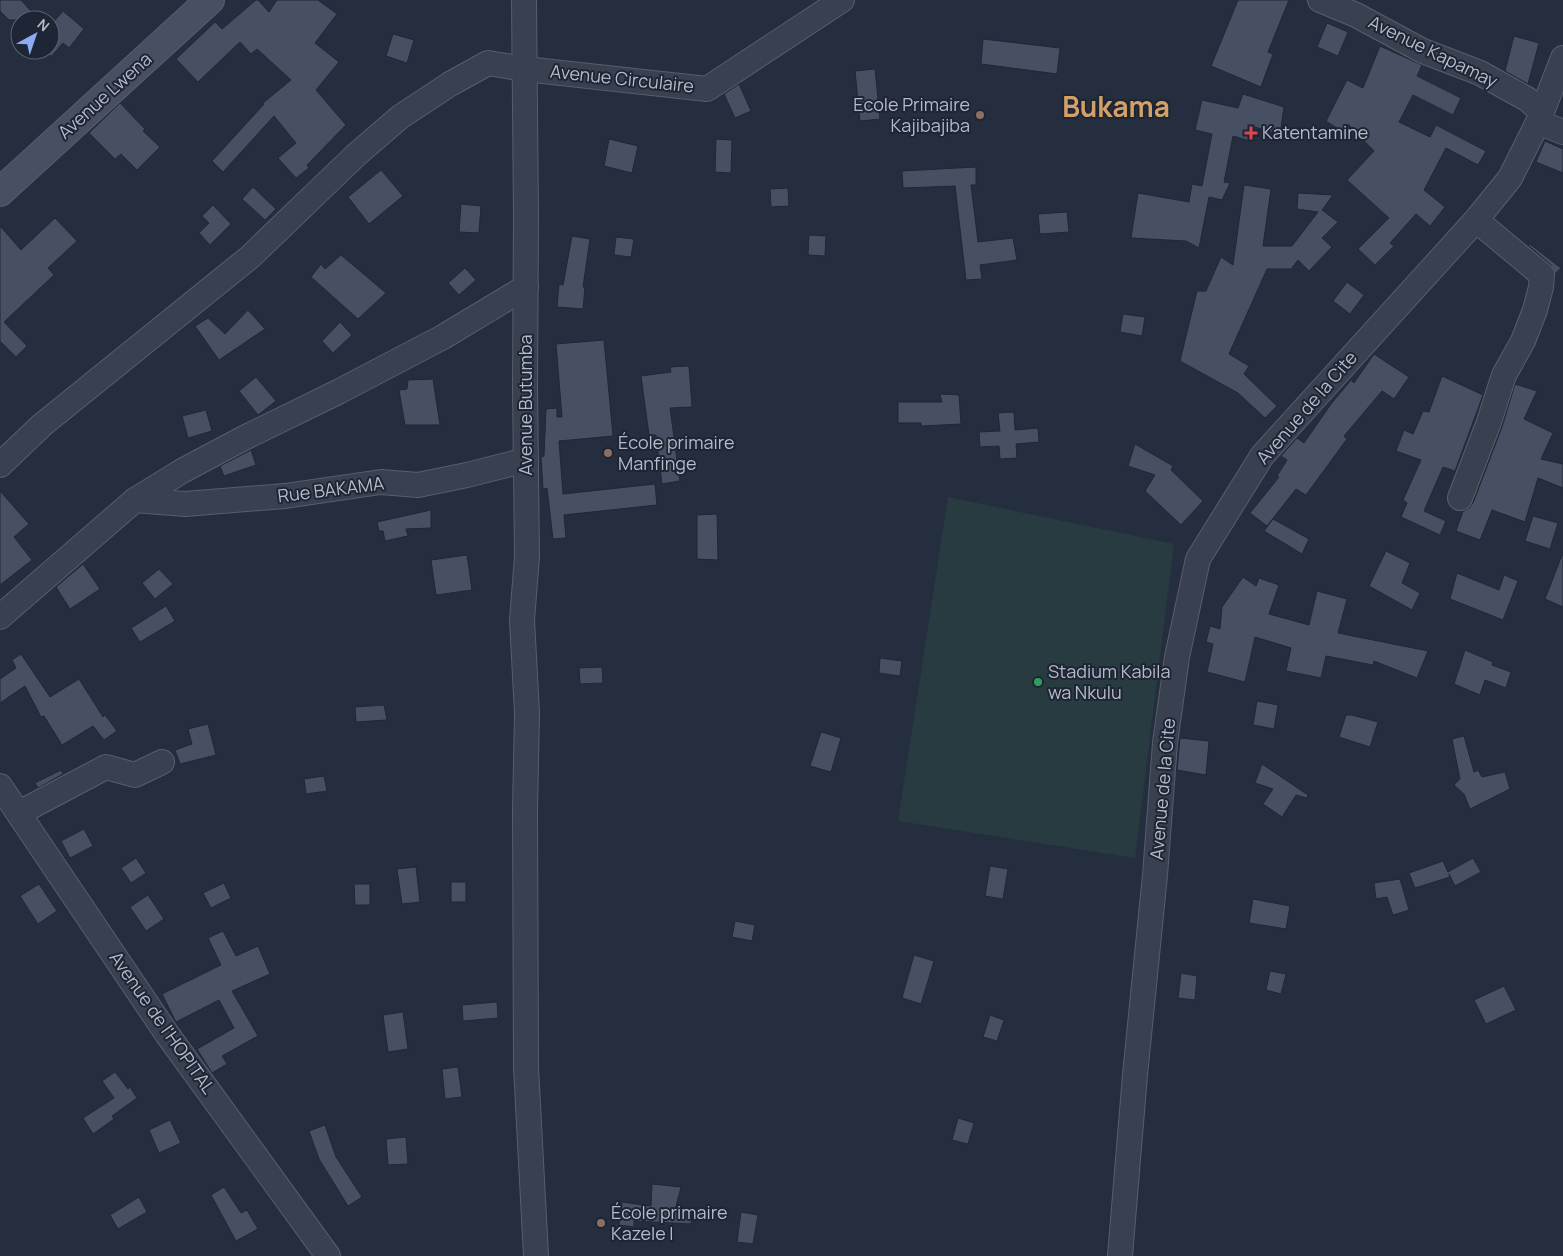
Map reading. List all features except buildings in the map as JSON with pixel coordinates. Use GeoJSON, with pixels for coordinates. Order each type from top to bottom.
{"type":"FeatureCollection","features":[{"type":"Feature","properties":{"kind":"main road","name":"Avenue Lwena"},"geometry":{"type":"LineString","coordinates":[[0,192],[210,0]]}},
{"type":"Feature","properties":{"kind":"street","name":"Avenue Butumba"},"geometry":{"type":"LineString","coordinates":[[524,0],[527,556],[522,620],[527,713],[525,810],[526,1067],[536,1256]]}},
{"type":"Feature","properties":{"kind":"street","name":"Avenue Circulaire"},"geometry":{"type":"LineString","coordinates":[[0,465],[42,425],[250,257],[356,155],[400,117],[488,62],[525,69],[708,88],[842,0]]}},
{"type":"Feature","properties":{"kind":"street","name":"Avenue Kapamay"},"geometry":{"type":"LineString","coordinates":[[1320,0],[1356,15],[1423,51],[1480,73],[1527,99],[1540,117],[1563,132]]}},
{"type":"Feature","properties":{"kind":"street","name":"Avenue de la Cite"},"geometry":{"type":"LineString","coordinates":[[1120,1256],[1135,1075],[1155,875],[1165,743],[1177,657],[1198,559],[1262,456],[1476,220],[1510,178],[1540,117],[1563,58]]}},
{"type":"Feature","properties":{"kind":"street"},"geometry":{"type":"LineString","coordinates":[[1460,498],[1489,422],[1504,375],[1523,341],[1535,310],[1542,281],[1542,275],[1531,264],[1476,220]]}},
{"type":"Feature","properties":{"kind":"street"},"geometry":{"type":"LineString","coordinates":[[0,616],[135,500],[182,471],[338,392],[442,336],[526,287]]}},
{"type":"Feature","properties":{"kind":"street","name":"Rue BAKAMA"},"geometry":{"type":"LineString","coordinates":[[135,500],[185,504],[285,496],[381,482],[418,485],[526,460]]}},
{"type":"Feature","properties":{"kind":"street"},"geometry":{"type":"LineString","coordinates":[[19,813],[106,767],[135,775],[162,762]]}},
{"type":"Feature","properties":{"kind":"street","name":"Avenue de l'HOPITAL"},"geometry":{"type":"LineString","coordinates":[[0,786],[167,1034],[328,1256]]}},
{"type":"Feature","properties":{"kind":"green space","name":"Stadium Kabila wa Nkulu"},"geometry":{"type":"Polygon","coordinates":[[[948,497],[1174,544],[1135,858],[898,821],[948,497]]]}},
{"type":"Feature","properties":{"kind":"place","name":"Ecole Primaire Kajibajiba"},"geometry":{"type":"Point","coordinates":[980,115]}},
{"type":"Feature","properties":{"kind":"place","name":"Katentamine"},"geometry":{"type":"Point","coordinates":[1251,133]}},
{"type":"Feature","properties":{"kind":"place","name":"École primaire Manfinge"},"geometry":{"type":"Point","coordinates":[608,453]}},
{"type":"Feature","properties":{"kind":"place","name":"Stadium Kabila wa Nkulu"},"geometry":{"type":"Point","coordinates":[1038,682]}},
{"type":"Feature","properties":{"kind":"place","name":"École primaire Kazele I"},"geometry":{"type":"Point","coordinates":[601,1223]}},
{"type":"Feature","properties":{"kind":"district","name":"Bukama"},"geometry":{"type":"Point","coordinates":[1116,107]}}]}
